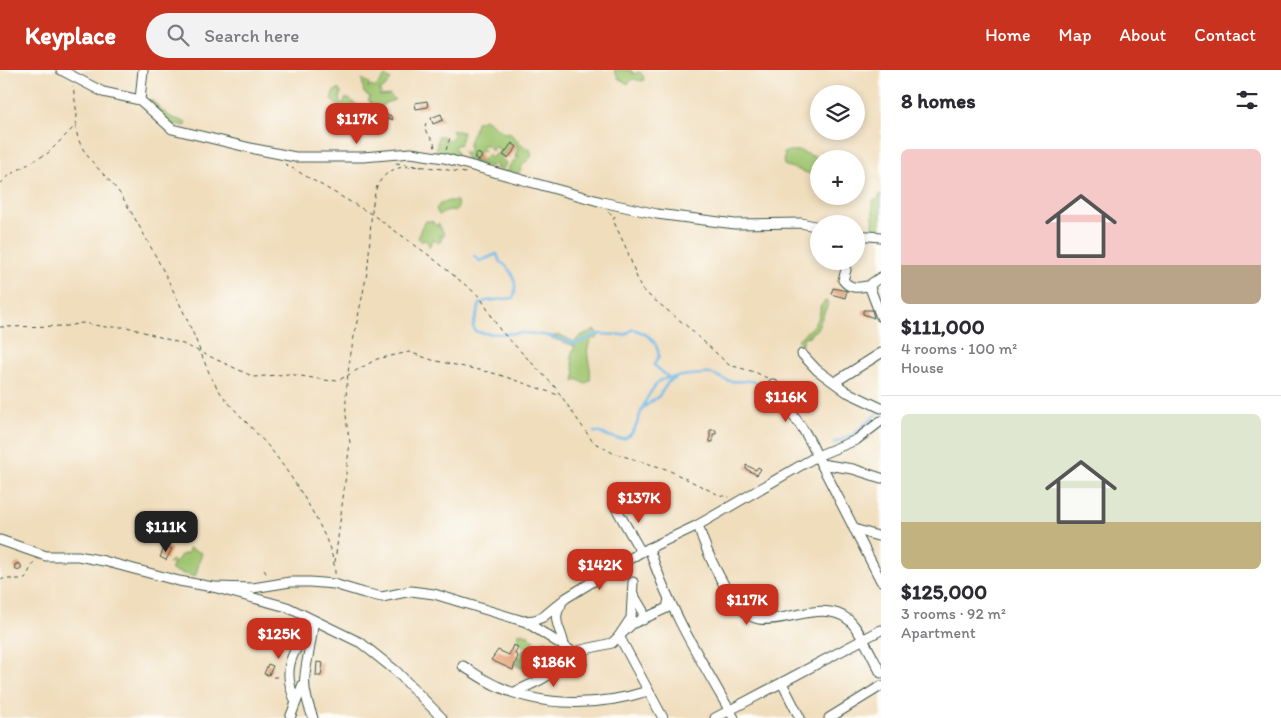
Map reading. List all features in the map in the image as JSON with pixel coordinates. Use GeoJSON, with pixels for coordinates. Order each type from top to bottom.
{"type":"FeatureCollection","features":[{"type":"Feature","properties":{"kind":"street"},"geometry":{"type":"LineString","coordinates":[[61,70],[104,92],[140,100],[172,129],[279,154],[295,157],[363,156],[401,153],[442,158],[602,202],[657,214],[735,224],[801,223],[810,225]]}},
{"type":"Feature","properties":{"kind":"street"},"geometry":{"type":"LineString","coordinates":[[140,100],[143,70]]}},
{"type":"Feature","properties":{"kind":"street"},"geometry":{"type":"LineString","coordinates":[[865,236],[881,237]]}},
{"type":"Feature","properties":{"kind":"street"},"geometry":{"type":"LineString","coordinates":[[846,270],[843,280],[847,285],[854,287],[869,284],[881,277]]}},
{"type":"Feature","properties":{"kind":"street"},"geometry":{"type":"LineString","coordinates":[[869,284],[881,317]]}},
{"type":"Feature","properties":{"kind":"street"},"geometry":{"type":"LineString","coordinates":[[835,382],[881,353]]}},
{"type":"Feature","properties":{"kind":"street"},"geometry":{"type":"LineString","coordinates":[[802,354],[817,370],[848,392],[881,408]]}},
{"type":"Feature","properties":{"kind":"street"},"geometry":{"type":"LineString","coordinates":[[773,384],[781,400],[810,438],[819,460],[881,581]]}},
{"type":"Feature","properties":{"kind":"street"},"geometry":{"type":"LineString","coordinates":[[523,621],[544,617],[566,598],[645,550],[698,525],[744,498],[856,440],[881,421]]}},
{"type":"Feature","properties":{"kind":"street"},"geometry":{"type":"LineString","coordinates":[[819,460],[881,478]]}},
{"type":"Feature","properties":{"kind":"street"},"geometry":{"type":"LineString","coordinates":[[616,508],[645,550],[669,599],[731,714]]}},
{"type":"Feature","properties":{"kind":"street"},"geometry":{"type":"LineString","coordinates":[[698,525],[705,547],[726,586],[744,610],[757,619],[772,619],[812,612],[832,614],[849,620],[881,673]]}},
{"type":"Feature","properties":{"kind":"street"},"geometry":{"type":"LineString","coordinates":[[854,529],[881,537]]}},
{"type":"Feature","properties":{"kind":"street"},"geometry":{"type":"LineString","coordinates":[[0,540],[46,556],[78,556],[179,581],[213,587],[286,607],[313,623],[361,643],[396,671],[442,718]]}},
{"type":"Feature","properties":{"kind":"street"},"geometry":{"type":"LineString","coordinates":[[213,587],[253,588],[290,582],[334,584],[382,597],[411,591],[434,594],[523,621],[541,630],[583,662]]}},
{"type":"Feature","properties":{"kind":"street"},"geometry":{"type":"LineString","coordinates":[[619,636],[631,618],[633,582]]}},
{"type":"Feature","properties":{"kind":"street"},"geometry":{"type":"LineString","coordinates":[[633,594],[643,615]]}},
{"type":"Feature","properties":{"kind":"street"},"geometry":{"type":"LineString","coordinates":[[566,598],[559,608],[556,618],[569,650]]}},
{"type":"Feature","properties":{"kind":"street"},"geometry":{"type":"LineString","coordinates":[[514,692],[555,671],[569,650],[612,643],[643,615],[658,613],[667,608],[669,599]]}},
{"type":"Feature","properties":{"kind":"street"},"geometry":{"type":"LineString","coordinates":[[290,718],[300,695],[313,623]]}},
{"type":"Feature","properties":{"kind":"street"},"geometry":{"type":"LineString","coordinates":[[296,702],[288,684],[290,663],[299,643],[313,623]]}},
{"type":"Feature","properties":{"kind":"street"},"geometry":{"type":"LineString","coordinates":[[715,718],[731,714],[782,683],[881,630]]}},
{"type":"Feature","properties":{"kind":"street"},"geometry":{"type":"LineString","coordinates":[[619,636],[663,718]]}},
{"type":"Feature","properties":{"kind":"street"},"geometry":{"type":"LineString","coordinates":[[463,666],[497,686],[514,692],[550,699],[595,703],[614,701],[648,691]]}},
{"type":"Feature","properties":{"kind":"street"},"geometry":{"type":"LineString","coordinates":[[304,676],[305,689],[314,718]]}},
{"type":"Feature","properties":{"kind":"street"},"geometry":{"type":"LineString","coordinates":[[782,683],[800,718]]}},
{"type":"Feature","properties":{"kind":"street"},"geometry":{"type":"LineString","coordinates":[[829,718],[881,686]]}},
{"type":"Feature","properties":{"kind":"path"},"geometry":{"type":"LineString","coordinates":[[71,76],[80,144],[123,197],[174,292],[203,354],[211,376],[222,395],[279,460],[310,508],[335,562]]}},
{"type":"Feature","properties":{"kind":"path"},"geometry":{"type":"LineString","coordinates":[[426,123],[424,126],[426,134],[434,142],[436,154],[442,158],[450,138]]}},
{"type":"Feature","properties":{"kind":"path"},"geometry":{"type":"LineString","coordinates":[[0,184],[11,174],[48,153],[76,125]]}},
{"type":"Feature","properties":{"kind":"path"},"geometry":{"type":"LineString","coordinates":[[279,161],[374,215],[480,296],[500,330],[562,397],[593,442],[613,453],[666,469],[719,494],[744,498]]}},
{"type":"Feature","properties":{"kind":"path"},"geometry":{"type":"LineString","coordinates":[[334,584],[350,442],[346,426],[349,373],[367,272],[377,187],[382,178],[400,168],[425,167],[468,174]]}},
{"type":"Feature","properties":{"kind":"path"},"geometry":{"type":"LineString","coordinates":[[603,209],[615,216],[613,220],[627,250],[641,289],[688,327],[729,365],[755,372],[773,384]]}},
{"type":"Feature","properties":{"kind":"path"},"geometry":{"type":"LineString","coordinates":[[0,327],[82,324],[127,327],[183,344],[254,377],[289,374],[331,381],[339,380],[377,359],[404,351],[432,360],[497,374],[562,397]]}},
{"type":"Feature","properties":{"kind":"path"},"geometry":{"type":"LineString","coordinates":[[0,579],[25,579],[33,562],[46,556]]}},
{"type":"Feature","properties":{"kind":"green space"},"geometry":{"type":"Polygon","coordinates":[[[614,70],[631,70],[634,74],[640,72],[644,77],[643,81],[633,79],[628,84],[618,78],[614,70]]]}},
{"type":"Feature","properties":{"kind":"green space"},"geometry":{"type":"Polygon","coordinates":[[[385,76],[391,80],[383,89],[379,90],[381,93],[379,96],[390,95],[395,100],[385,103],[381,108],[375,107],[375,115],[368,115],[370,119],[374,120],[372,122],[352,117],[331,100],[333,92],[338,89],[341,92],[340,102],[343,104],[345,99],[349,99],[356,104],[358,112],[365,116],[367,109],[372,105],[368,99],[370,97],[364,93],[362,79],[369,83],[368,88],[371,86],[375,88],[385,76]]]}},
{"type":"Feature","properties":{"kind":"green space"},"geometry":{"type":"Polygon","coordinates":[[[151,100],[160,107],[161,112],[163,111],[171,117],[185,122],[186,126],[173,124],[152,109],[151,100]]]}},
{"type":"Feature","properties":{"kind":"green space"},"geometry":{"type":"Polygon","coordinates":[[[485,119],[504,133],[509,132],[521,145],[530,149],[532,156],[522,166],[519,173],[512,173],[506,170],[519,156],[515,157],[518,147],[512,143],[501,158],[506,163],[503,169],[497,169],[495,162],[491,167],[471,162],[481,161],[488,154],[490,158],[500,152],[498,148],[493,147],[492,151],[487,145],[480,147],[484,150],[475,155],[475,160],[470,158],[468,161],[463,152],[470,152],[469,144],[476,122],[485,119]]]}},
{"type":"Feature","properties":{"kind":"green space"},"geometry":{"type":"Polygon","coordinates":[[[452,130],[463,132],[460,144],[454,146],[458,157],[436,153],[438,136],[444,136],[444,141],[448,141],[454,135],[452,130]]]}},
{"type":"Feature","properties":{"kind":"green space"},"geometry":{"type":"Polygon","coordinates":[[[800,151],[810,155],[810,174],[784,165],[785,155],[783,153],[800,151]]]}},
{"type":"Feature","properties":{"kind":"green space"},"geometry":{"type":"Polygon","coordinates":[[[881,193],[881,231],[873,230],[873,200],[877,200],[881,193]]]}},
{"type":"Feature","properties":{"kind":"green space"},"geometry":{"type":"Polygon","coordinates":[[[448,201],[457,201],[458,208],[455,211],[449,210],[439,215],[436,209],[440,204],[448,201]]]}},
{"type":"Feature","properties":{"kind":"green space"},"geometry":{"type":"Polygon","coordinates":[[[425,221],[432,221],[437,227],[438,223],[444,234],[443,237],[439,235],[442,240],[438,243],[435,240],[432,241],[429,247],[428,242],[424,240],[422,242],[418,238],[425,221]]]}},
{"type":"Feature","properties":{"kind":"green space"},"geometry":{"type":"Polygon","coordinates":[[[825,301],[829,302],[816,331],[812,332],[810,336],[804,337],[801,348],[798,348],[800,341],[797,340],[816,322],[820,307],[825,301]]]}},
{"type":"Feature","properties":{"kind":"green space"},"geometry":{"type":"Polygon","coordinates":[[[595,330],[599,336],[595,339],[593,338],[588,348],[590,380],[585,384],[577,379],[574,382],[575,374],[571,355],[575,346],[549,337],[560,335],[574,342],[582,335],[595,330]]]}},
{"type":"Feature","properties":{"kind":"green space"},"geometry":{"type":"Polygon","coordinates":[[[189,548],[202,553],[195,577],[171,570],[174,564],[168,563],[172,560],[175,563],[181,555],[188,553],[189,548]]]}},
{"type":"Feature","properties":{"kind":"green space"},"geometry":{"type":"Polygon","coordinates":[[[519,633],[529,635],[529,638],[535,640],[528,650],[517,641],[519,633]]]}},
{"type":"Feature","properties":{"kind":"green space"},"geometry":{"type":"Polygon","coordinates":[[[545,640],[558,648],[558,654],[552,663],[537,657],[524,670],[515,665],[523,650],[535,653],[537,644],[544,645],[545,640]]]}},
{"type":"Feature","properties":{"kind":"building"},"geometry":{"type":"Polygon","coordinates":[[[427,101],[428,107],[416,109],[415,103],[427,101]]]}},
{"type":"Feature","properties":{"kind":"building"},"geometry":{"type":"Polygon","coordinates":[[[441,114],[443,120],[433,124],[431,118],[441,114]]]}},
{"type":"Feature","properties":{"kind":"building"},"geometry":{"type":"Polygon","coordinates":[[[379,115],[390,115],[393,120],[388,118],[387,121],[379,121],[379,115]]]}},
{"type":"Feature","properties":{"kind":"building"},"geometry":{"type":"Polygon","coordinates":[[[512,143],[517,147],[508,158],[503,155],[512,143]]]}},
{"type":"Feature","properties":{"kind":"building"},"geometry":{"type":"Polygon","coordinates":[[[478,153],[482,157],[478,161],[474,157],[478,153]]]}},
{"type":"Feature","properties":{"kind":"building"},"geometry":{"type":"Polygon","coordinates":[[[833,288],[847,291],[845,298],[831,294],[833,288]]]}},
{"type":"Feature","properties":{"kind":"building"},"geometry":{"type":"Polygon","coordinates":[[[863,310],[872,310],[874,318],[863,314],[863,310]]]}},
{"type":"Feature","properties":{"kind":"building"},"geometry":{"type":"Polygon","coordinates":[[[710,430],[716,430],[716,434],[713,434],[713,442],[710,442],[710,430]]]}},
{"type":"Feature","properties":{"kind":"building"},"geometry":{"type":"Polygon","coordinates":[[[746,465],[756,470],[758,467],[761,469],[757,475],[746,469],[746,465]]]}},
{"type":"Feature","properties":{"kind":"building"},"geometry":{"type":"Polygon","coordinates":[[[165,546],[172,549],[166,560],[160,557],[165,546]]]}},
{"type":"Feature","properties":{"kind":"building"},"geometry":{"type":"Polygon","coordinates":[[[18,563],[22,567],[18,571],[14,567],[18,563]]]}},
{"type":"Feature","properties":{"kind":"building"},"geometry":{"type":"Polygon","coordinates":[[[513,645],[518,647],[515,654],[518,656],[513,670],[491,660],[498,650],[509,655],[513,645]]]}},
{"type":"Feature","properties":{"kind":"building"},"geometry":{"type":"Polygon","coordinates":[[[317,662],[323,663],[321,676],[316,676],[317,662]]]}},
{"type":"Feature","properties":{"kind":"building"},"geometry":{"type":"Polygon","coordinates":[[[268,664],[273,666],[269,675],[264,674],[268,664]]]}},
{"type":"Feature","properties":{"kind":"waterway"},"geometry":{"type":"LineString","coordinates":[[474,256],[480,261],[497,254],[500,262],[508,268],[515,282],[513,298],[486,301],[480,304],[473,326],[475,331],[492,334],[536,334],[576,344],[597,334],[625,335],[633,329],[643,333],[654,342],[659,356],[654,365],[668,377]]}},
{"type":"Feature","properties":{"kind":"waterway"},"geometry":{"type":"LineString","coordinates":[[594,432],[620,439],[630,435],[635,428],[648,397],[659,381],[668,378],[712,374],[736,382],[749,381],[758,383],[762,387]]}},
{"type":"Feature","properties":{"kind":"waterway"},"geometry":{"type":"LineString","coordinates":[[643,408],[659,396],[669,381],[675,379]]}},
{"type":"Feature","properties":{"kind":"waterway"},"geometry":{"type":"LineString","coordinates":[[834,443],[854,434],[881,410]]}}]}
